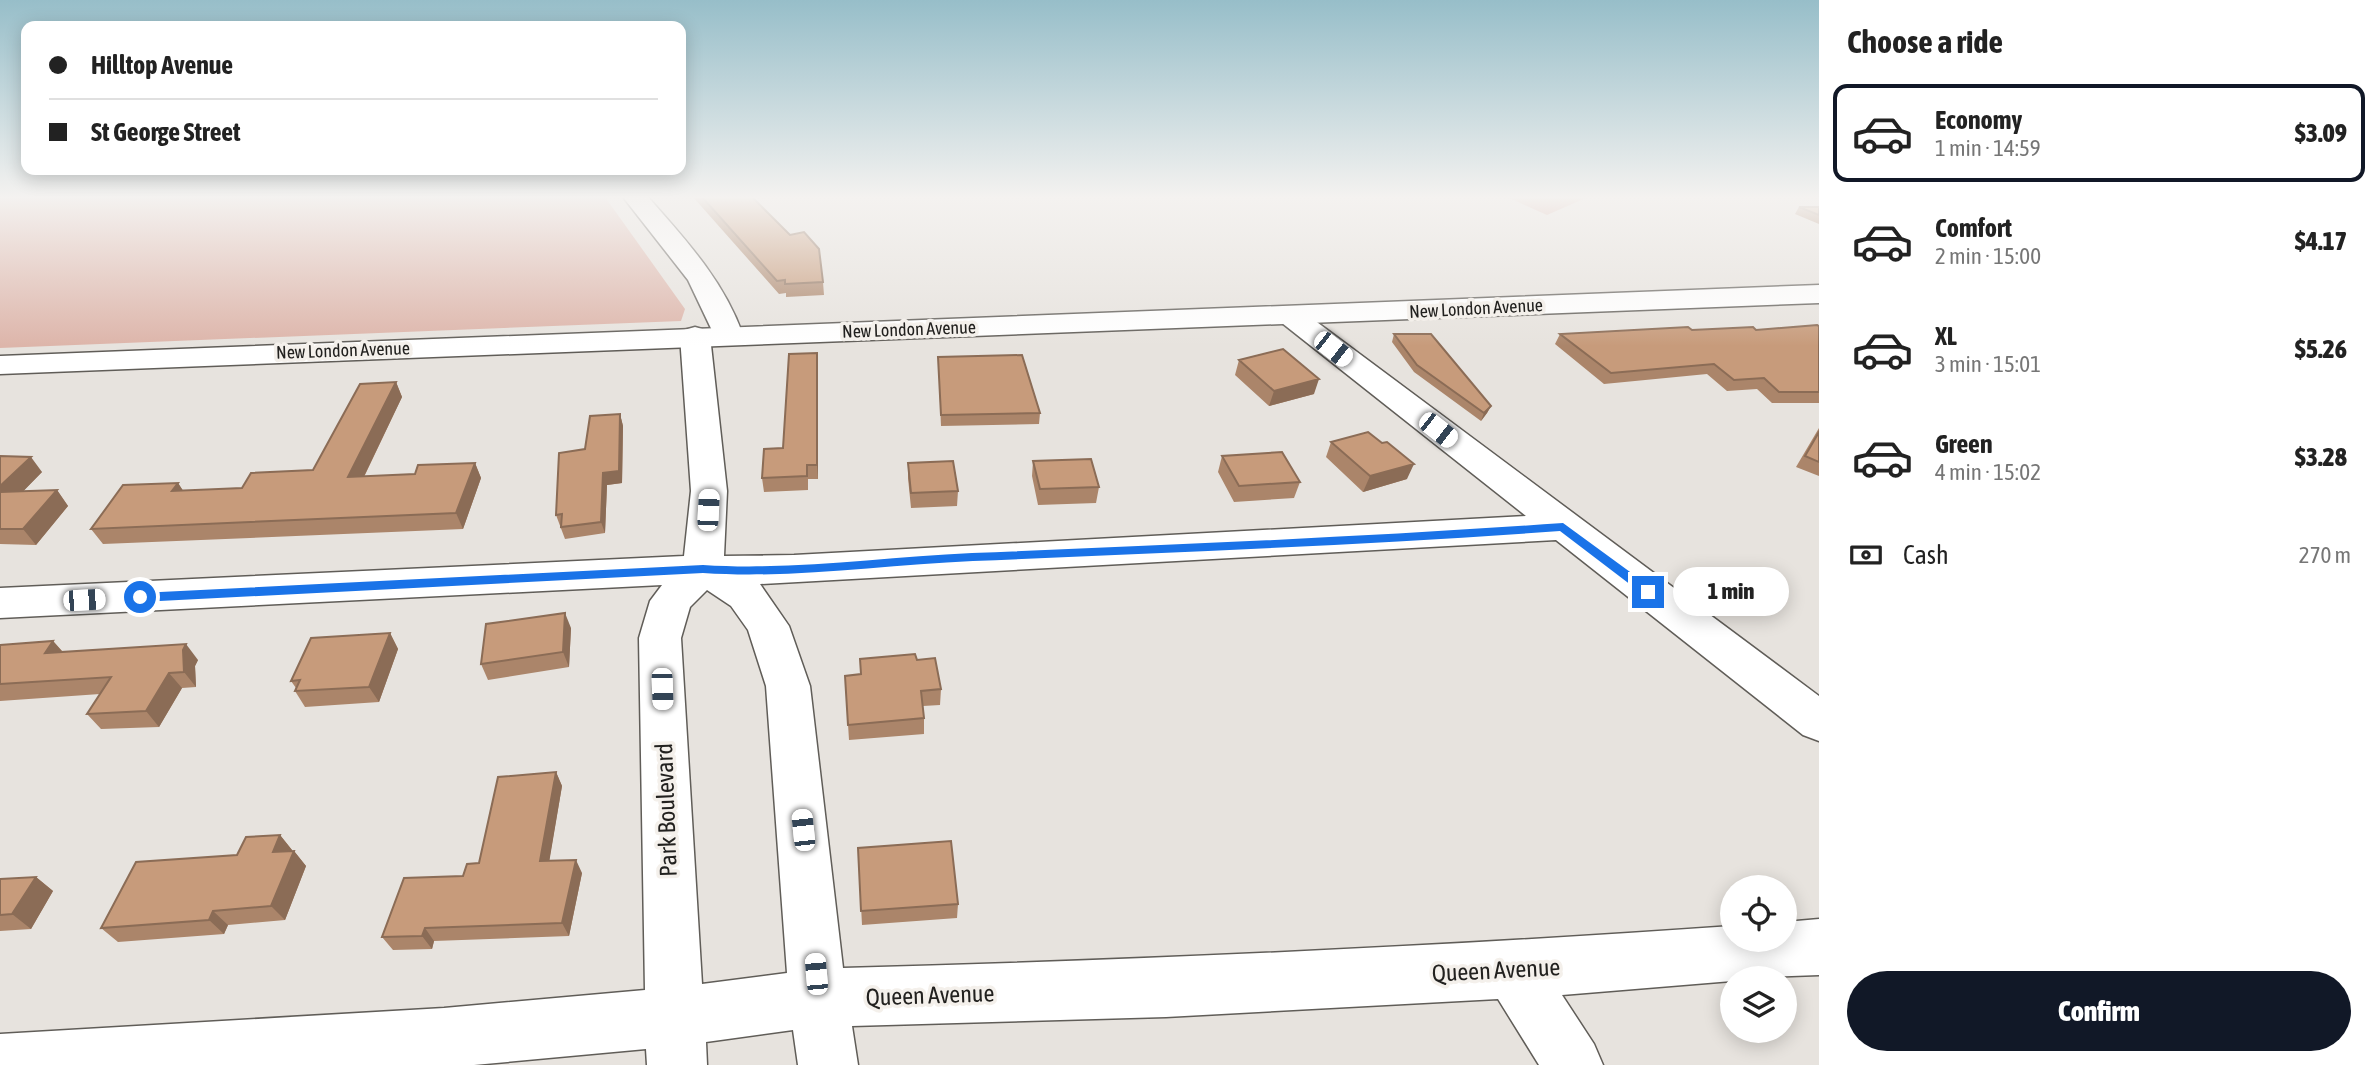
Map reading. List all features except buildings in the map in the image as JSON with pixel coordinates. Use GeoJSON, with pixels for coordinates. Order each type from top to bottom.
{"type":"FeatureCollection","features":[{"type":"Feature","properties":{"kind":"street"},"geometry":{"type":"LineString","coordinates":[[674,247],[702,282],[725,322],[711,336],[709,491],[703,569]]}},
{"type":"Feature","properties":{"kind":"street","name":"New London Avenue"},"geometry":{"type":"LineString","coordinates":[[0,365],[711,336],[1292,317],[1819,294]]}},
{"type":"Feature","properties":{"kind":"street"},"geometry":{"type":"LineString","coordinates":[[1292,317],[1819,722]]}},
{"type":"Feature","properties":{"kind":"street"},"geometry":{"type":"LineString","coordinates":[[0,603],[703,569],[748,572],[883,561],[1362,541],[1563,527]]}},
{"type":"Feature","properties":{"kind":"street"},"geometry":{"type":"LineString","coordinates":[[703,569],[746,595],[768,626],[788,686],[818,998],[828,1065]]}},
{"type":"Feature","properties":{"kind":"street","name":"Park Boulevard"},"geometry":{"type":"LineString","coordinates":[[676,1041],[660,638],[671,601],[703,569]]}},
{"type":"Feature","properties":{"kind":"street","name":"Queen Avenue"},"geometry":{"type":"LineString","coordinates":[[0,1064],[444,1038],[676,1041],[818,998],[1166,988],[1513,970],[1819,947]]}},
{"type":"Feature","properties":{"kind":"street"},"geometry":{"type":"LineString","coordinates":[[1513,970],[1573,1065]]}},
{"type":"Feature","properties":{"kind":"shaded area"},"geometry":{"type":"Polygon","coordinates":[[[0,247],[640,247],[685,309],[681,321],[0,348],[0,247]]]}},
{"type":"Feature","properties":{"kind":"route"},"geometry":{"type":"LineString","coordinates":[[140,597],[703,569],[748,572],[883,561],[1362,541],[1563,527],[1648,592]]}}]}
